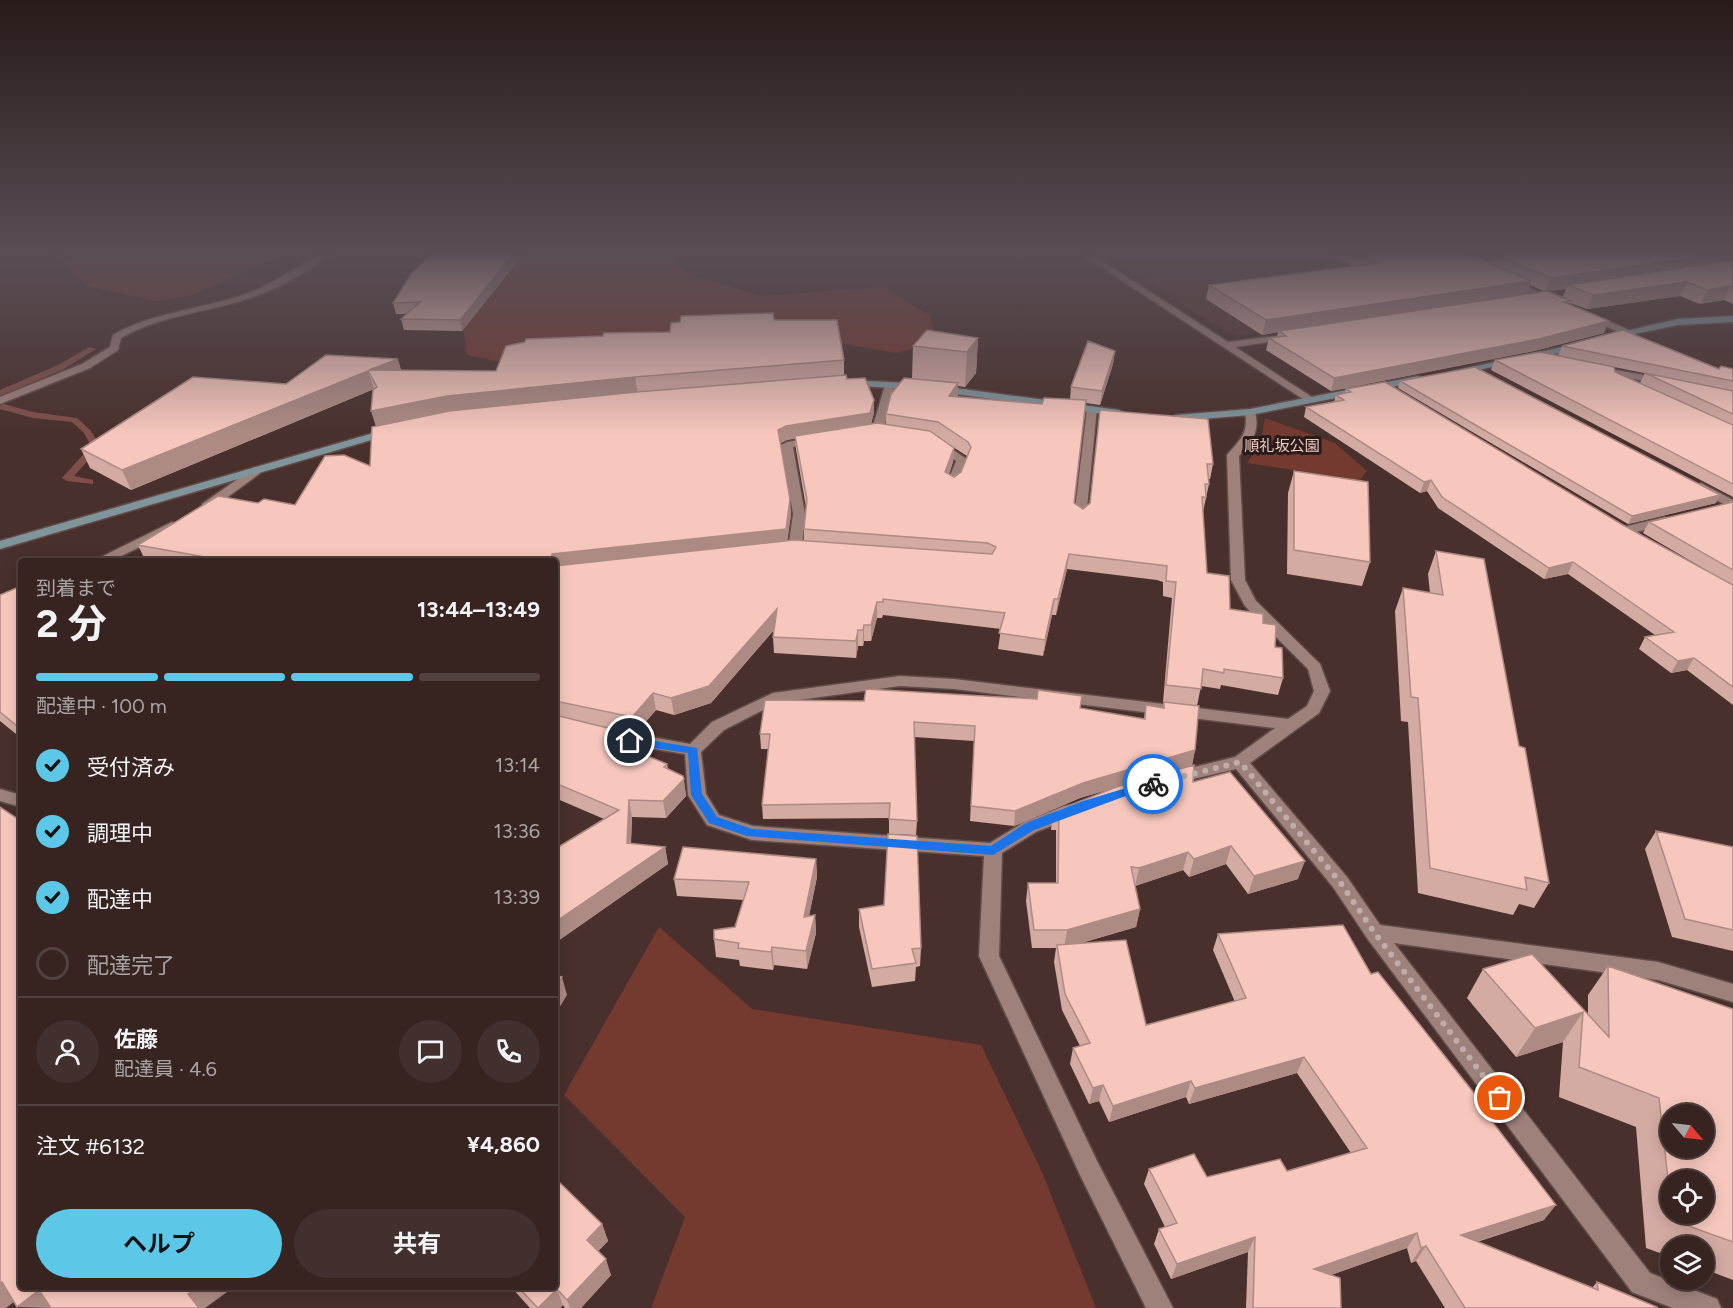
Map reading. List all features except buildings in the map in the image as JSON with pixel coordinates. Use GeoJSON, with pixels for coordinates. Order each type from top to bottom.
{"type":"FeatureCollection","features":[{"type":"Feature","properties":{"kind":"street"},"geometry":{"type":"LineString","coordinates":[[0,401],[86,366],[115,348],[116,337],[127,329],[155,318],[181,313]]}},
{"type":"Feature","properties":{"kind":"street"},"geometry":{"type":"LineString","coordinates":[[1177,313],[1310,399]]}},
{"type":"Feature","properties":{"kind":"street"},"geometry":{"type":"LineString","coordinates":[[1584,314],[1624,331]]}},
{"type":"Feature","properties":{"kind":"street"},"geometry":{"type":"LineString","coordinates":[[1452,373],[1535,356],[1624,331],[1678,322],[1733,319]]}},
{"type":"Feature","properties":{"kind":"street"},"geometry":{"type":"LineString","coordinates":[[1227,345],[1298,334]]}},
{"type":"Feature","properties":{"kind":"street"},"geometry":{"type":"LineString","coordinates":[[1535,356],[1556,362]]}},
{"type":"Feature","properties":{"kind":"street"},"geometry":{"type":"LineString","coordinates":[[1475,368],[1496,379]]}},
{"type":"Feature","properties":{"kind":"street"},"geometry":{"type":"LineString","coordinates":[[1588,368],[1671,383]]}},
{"type":"Feature","properties":{"kind":"street"},"geometry":{"type":"LineString","coordinates":[[1608,372],[1636,387]]}},
{"type":"Feature","properties":{"kind":"street"},"geometry":{"type":"LineString","coordinates":[[1162,418],[1191,418],[1250,412],[1429,377]]}},
{"type":"Feature","properties":{"kind":"street"},"geometry":{"type":"LineString","coordinates":[[834,384],[890,384],[1127,414]]}},
{"type":"Feature","properties":{"kind":"street"},"geometry":{"type":"LineString","coordinates":[[856,434],[883,433],[890,384]]}},
{"type":"Feature","properties":{"kind":"street"},"geometry":{"type":"LineString","coordinates":[[1382,386],[1402,399]]}},
{"type":"Feature","properties":{"kind":"street"},"geometry":{"type":"LineString","coordinates":[[1080,518],[1092,409]]}},
{"type":"Feature","properties":{"kind":"street"},"geometry":{"type":"LineString","coordinates":[[1161,782],[1240,762],[1313,709],[1322,691],[1316,667],[1250,603],[1238,580],[1233,455],[1248,440],[1254,426],[1250,412]]}},
{"type":"Feature","properties":{"kind":"street"},"geometry":{"type":"LineString","coordinates":[[0,545],[255,471],[348,441],[407,428]]}},
{"type":"Feature","properties":{"kind":"street"},"geometry":{"type":"LineString","coordinates":[[795,550],[799,514],[787,445],[824,438]]}},
{"type":"Feature","properties":{"kind":"street"},"geometry":{"type":"LineString","coordinates":[[922,438],[933,440],[962,460],[952,486]]}},
{"type":"Feature","properties":{"kind":"street"},"geometry":{"type":"LineString","coordinates":[[106,558],[191,516],[255,471]]}},
{"type":"Feature","properties":{"kind":"street"},"geometry":{"type":"LineString","coordinates":[[1692,483],[1733,505]]}},
{"type":"Feature","properties":{"kind":"street"},"geometry":{"type":"LineString","coordinates":[[1711,510],[1733,505]]}},
{"type":"Feature","properties":{"kind":"street"},"geometry":{"type":"LineString","coordinates":[[1644,543],[1619,528],[1678,518]]}},
{"type":"Feature","properties":{"kind":"street"},"geometry":{"type":"LineString","coordinates":[[693,750],[717,726],[773,698],[900,681],[954,684],[1294,725]]}},
{"type":"Feature","properties":{"kind":"street"},"geometry":{"type":"LineString","coordinates":[[587,730],[630,741],[693,750]]}},
{"type":"Feature","properties":{"kind":"street"},"geometry":{"type":"LineString","coordinates":[[693,750],[697,795],[713,820],[752,833],[993,850],[1030,826],[1087,804]]}},
{"type":"Feature","properties":{"kind":"street"},"geometry":{"type":"LineString","coordinates":[[1240,762],[1340,882],[1374,932],[1641,1283],[1708,1308]]}},
{"type":"Feature","properties":{"kind":"street"},"geometry":{"type":"LineString","coordinates":[[0,795],[18,800]]}},
{"type":"Feature","properties":{"kind":"street"},"geometry":{"type":"LineString","coordinates":[[993,850],[989,956],[1089,1169],[1160,1308]]}},
{"type":"Feature","properties":{"kind":"street"},"geometry":{"type":"LineString","coordinates":[[1374,932],[1658,971],[1733,993]]}},
{"type":"Feature","properties":{"kind":"shaded area"},"geometry":{"type":"Polygon","coordinates":[[[1197,313],[1380,313],[1239,335],[1228,333],[1197,313]]]}},
{"type":"Feature","properties":{"kind":"green space"},"geometry":{"type":"Polygon","coordinates":[[[461,313],[925,313],[930,316],[936,342],[897,353],[816,339],[530,368],[467,355],[461,313]]]}},
{"type":"Feature","properties":{"kind":"green space","name":"順礼坂公園"},"geometry":{"type":"Polygon","coordinates":[[[1265,418],[1335,443],[1367,471],[1360,480],[1247,463],[1261,440],[1265,418]]]}},
{"type":"Feature","properties":{"kind":"green space"},"geometry":{"type":"Polygon","coordinates":[[[659,927],[752,1009],[981,1045],[1042,1172],[1096,1308],[651,1308],[685,1217],[564,1095],[659,927]]]}},
{"type":"Feature","properties":{"kind":"waterway"},"geometry":{"type":"LineString","coordinates":[[0,393],[61,367],[92,349]]}},
{"type":"Feature","properties":{"kind":"waterway"},"geometry":{"type":"LineString","coordinates":[[0,406],[33,415],[74,420],[81,425],[96,446],[67,478],[90,482]]}},
{"type":"Feature","properties":{"kind":"way so far"},"geometry":{"type":"LineString","coordinates":[[1153,784],[1240,762],[1340,882],[1374,932],[1500,1098]]}},
{"type":"Feature","properties":{"kind":"route"},"geometry":{"type":"LineString","coordinates":[[630,741],[693,750],[697,795],[713,820],[752,833],[993,850],[1030,826],[1087,804],[1153,784]]}}]}
